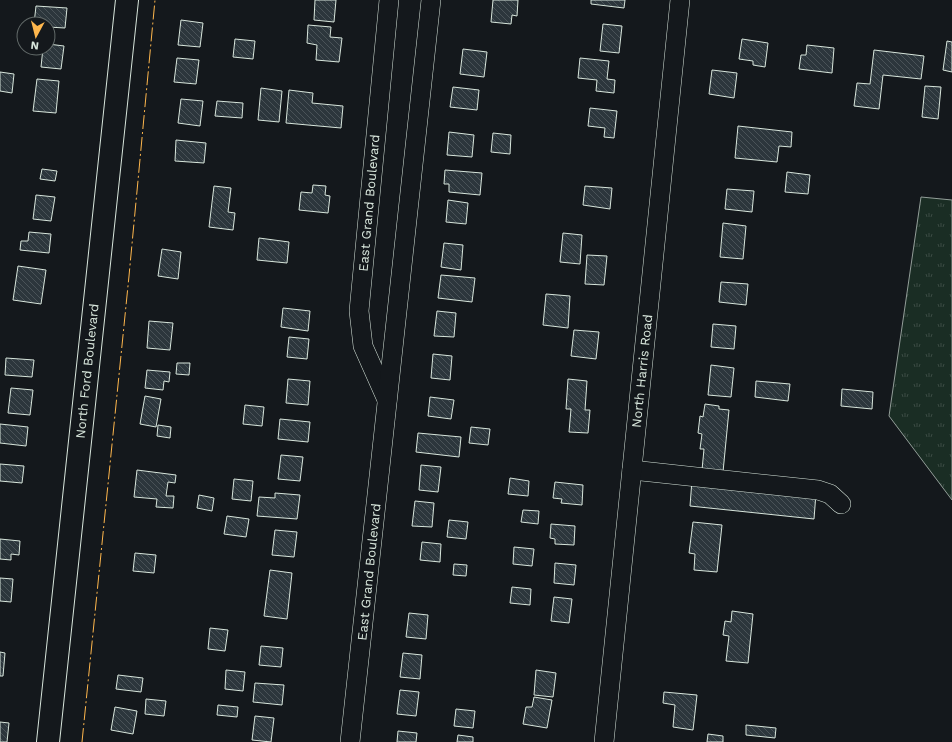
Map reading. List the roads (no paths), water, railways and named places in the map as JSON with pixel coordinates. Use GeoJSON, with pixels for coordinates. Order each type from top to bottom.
{"type":"FeatureCollection","features":[{"type":"Feature","properties":{"kind":"main road","name":"North Ford Boulevard"},"geometry":{"type":"LineString","coordinates":[[48,742],[127,0]]}},
{"type":"Feature","properties":{"kind":"street","name":"East Grand Boulevard"},"geometry":{"type":"LineString","coordinates":[[388,401],[364,346],[359,311],[389,0]]}},
{"type":"Feature","properties":{"kind":"street","name":"East Grand Boulevard"},"geometry":{"type":"LineString","coordinates":[[350,742],[431,0]]}},
{"type":"Feature","properties":{"kind":"street","name":"North Harris Road"},"geometry":{"type":"LineString","coordinates":[[604,742],[680,0]]}},
{"type":"Feature","properties":{"kind":"street"},"geometry":{"type":"LineString","coordinates":[[632,470],[818,490],[830,494],[841,504]]}}]}
